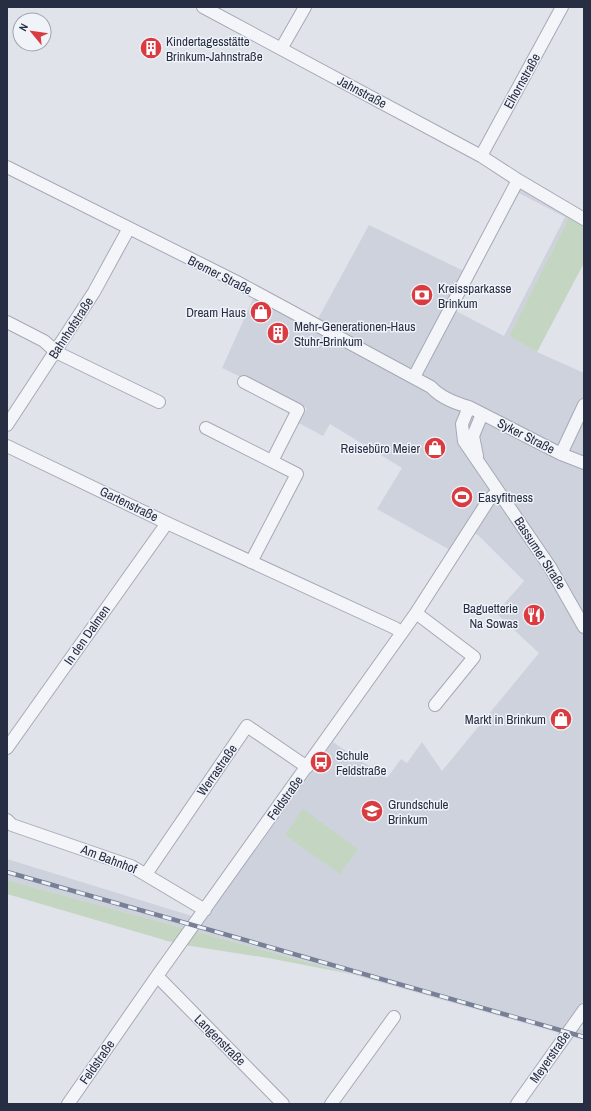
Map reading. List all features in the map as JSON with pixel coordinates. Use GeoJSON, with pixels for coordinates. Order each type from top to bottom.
{"type":"FeatureCollection","features":[{"type":"Feature","properties":{"kind":"street","name":"Jahnstraße"},"geometry":{"type":"LineString","coordinates":[[203,7],[481,156],[584,219]]}},
{"type":"Feature","properties":{"kind":"street"},"geometry":{"type":"LineString","coordinates":[[281,49],[305,7]]}},
{"type":"Feature","properties":{"kind":"street","name":"Elhornstraße"},"geometry":{"type":"LineString","coordinates":[[481,156],[562,7]]}},
{"type":"Feature","properties":{"kind":"street","name":"Bremer Straße"},"geometry":{"type":"LineString","coordinates":[[7,167],[235,281],[431,387],[436,393],[453,402],[469,407]]}},
{"type":"Feature","properties":{"kind":"street"},"geometry":{"type":"LineString","coordinates":[[414,378],[518,180]]}},
{"type":"Feature","properties":{"kind":"street","name":"Bahnhofstraße"},"geometry":{"type":"LineString","coordinates":[[7,425],[94,292],[129,228]]}},
{"type":"Feature","properties":{"kind":"street"},"geometry":{"type":"LineString","coordinates":[[7,322],[44,341],[56,352],[159,402]]}},
{"type":"Feature","properties":{"kind":"street"},"geometry":{"type":"LineString","coordinates":[[244,382],[298,410],[272,461]]}},
{"type":"Feature","properties":{"kind":"street"},"geometry":{"type":"LineString","coordinates":[[561,454],[584,405]]}},
{"type":"Feature","properties":{"kind":"street","name":"Syker Straße"},"geometry":{"type":"LineString","coordinates":[[469,407],[561,454],[584,463]]}},
{"type":"Feature","properties":{"kind":"street","name":"Bassumer Straße"},"geometry":{"type":"LineString","coordinates":[[469,407],[462,424],[462,435],[468,448],[479,461],[550,567],[584,627]]}},
{"type":"Feature","properties":{"kind":"street","name":"Bassumer Straße"},"geometry":{"type":"LineString","coordinates":[[479,461],[473,436],[482,414]]}},
{"type":"Feature","properties":{"kind":"street"},"geometry":{"type":"LineString","coordinates":[[206,428],[297,474],[251,562]]}},
{"type":"Feature","properties":{"kind":"street","name":"Gartenstraße"},"geometry":{"type":"LineString","coordinates":[[7,446],[167,523],[395,628],[402,633]]}},
{"type":"Feature","properties":{"kind":"street","name":"Feldstraße"},"geometry":{"type":"LineString","coordinates":[[68,1104],[157,976],[402,633],[488,501],[498,491]]}},
{"type":"Feature","properties":{"kind":"street","name":"In den Dalmen"},"geometry":{"type":"LineString","coordinates":[[7,748],[167,523]]}},
{"type":"Feature","properties":{"kind":"street"},"geometry":{"type":"LineString","coordinates":[[416,613],[474,657],[435,705]]}},
{"type":"Feature","properties":{"kind":"street","name":"Werrastraße"},"geometry":{"type":"LineString","coordinates":[[146,874],[247,726],[307,767]]}},
{"type":"Feature","properties":{"kind":"street","name":"Am Bahnhof"},"geometry":{"type":"LineString","coordinates":[[7,820],[12,825],[105,856],[146,874],[205,910]]}},
{"type":"Feature","properties":{"kind":"street","name":"Langenstraße"},"geometry":{"type":"LineString","coordinates":[[157,976],[283,1104]]}},
{"type":"Feature","properties":{"kind":"street","name":"Meyerstraße"},"geometry":{"type":"LineString","coordinates":[[517,1104],[584,1010]]}},
{"type":"Feature","properties":{"kind":"street"},"geometry":{"type":"LineString","coordinates":[[331,1104],[394,1016]]}},
{"type":"Feature","properties":{"kind":"shaded area"},"geometry":{"type":"Polygon","coordinates":[[[516,183],[570,215],[509,336],[537,352],[584,373],[584,1000],[565,1024],[584,1030],[584,1040],[351,974],[7,880],[7,859],[205,920],[333,742],[387,778],[401,759],[407,763],[422,742],[442,771],[539,653],[496,613],[524,581],[479,536],[466,527],[450,550],[377,509],[402,468],[330,424],[323,436],[299,423],[307,408],[222,368],[254,297],[313,328],[369,225],[468,273],[516,183]],[[517,192],[454,310],[504,336],[565,217],[517,192]]]}},
{"type":"Feature","properties":{"kind":"green space"},"geometry":{"type":"Polygon","coordinates":[[[570,215],[584,223],[584,263],[537,352],[509,336],[570,215]]]}},
{"type":"Feature","properties":{"kind":"green space"},"geometry":{"type":"Polygon","coordinates":[[[303,809],[358,849],[340,874],[285,835],[303,809]]]}},
{"type":"Feature","properties":{"kind":"green space"},"geometry":{"type":"Polygon","coordinates":[[[7,880],[351,974],[268,958],[178,944],[7,894],[7,880]]]}},
{"type":"Feature","properties":{"kind":"railway"},"geometry":{"type":"LineString","coordinates":[[7,872],[584,1037]]}},
{"type":"Feature","properties":{"kind":"place","name":"Kindertagesstätte Brinkum-Jahnstraße"},"geometry":{"type":"Point","coordinates":[151,48]}},
{"type":"Feature","properties":{"kind":"place","name":"Kreissparkasse Brinkum"},"geometry":{"type":"Point","coordinates":[422,295]}},
{"type":"Feature","properties":{"kind":"place","name":"Dream Haus"},"geometry":{"type":"Point","coordinates":[261,312]}},
{"type":"Feature","properties":{"kind":"place","name":"Mehr-Generationen-Haus Stuhr-Brinkum"},"geometry":{"type":"Point","coordinates":[278,333]}},
{"type":"Feature","properties":{"kind":"place","name":"Reisebüro Meier"},"geometry":{"type":"Point","coordinates":[435,448]}},
{"type":"Feature","properties":{"kind":"place","name":"Easyfitness"},"geometry":{"type":"Point","coordinates":[462,497]}},
{"type":"Feature","properties":{"kind":"place","name":"Baguetterie Na Sowas"},"geometry":{"type":"Point","coordinates":[534,615]}},
{"type":"Feature","properties":{"kind":"place","name":"Markt in Brinkum"},"geometry":{"type":"Point","coordinates":[561,719]}},
{"type":"Feature","properties":{"kind":"place","name":"Schule Feldstraße"},"geometry":{"type":"Point","coordinates":[321,762]}},
{"type":"Feature","properties":{"kind":"place","name":"Grundschule Brinkum"},"geometry":{"type":"Point","coordinates":[372,811]}}]}
